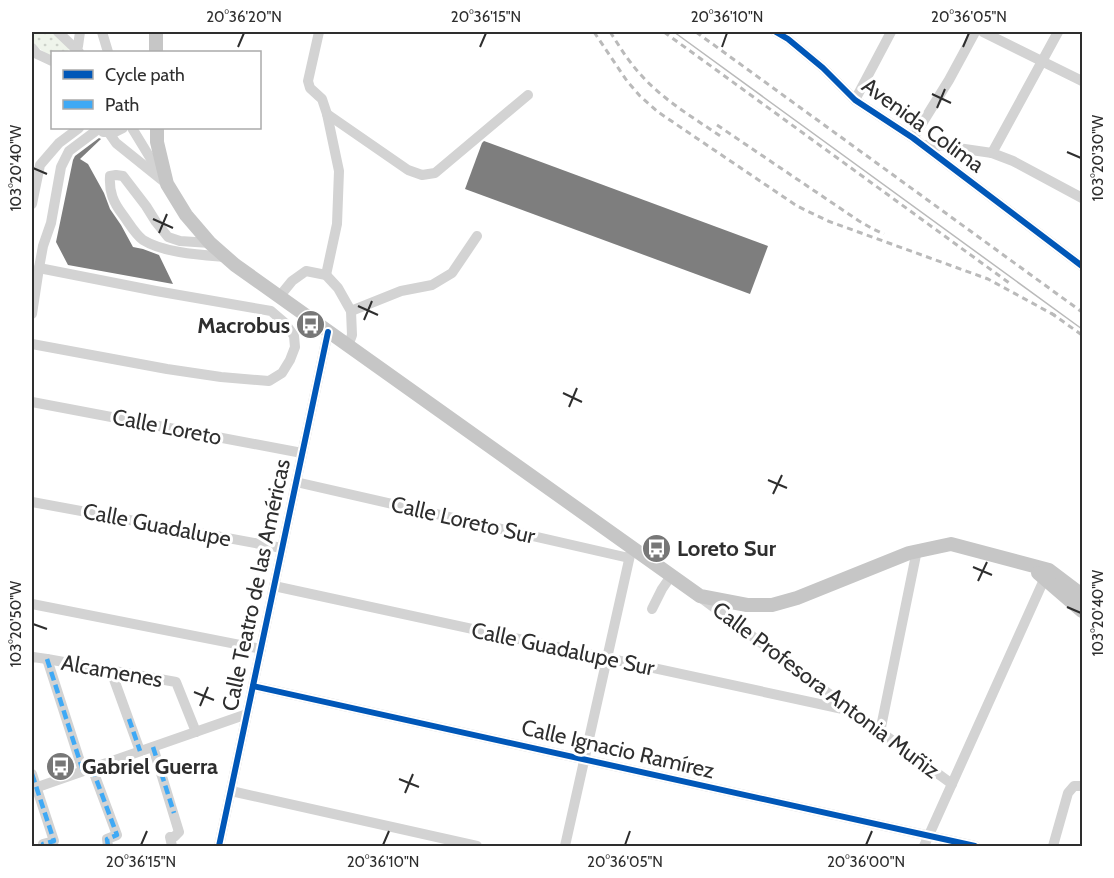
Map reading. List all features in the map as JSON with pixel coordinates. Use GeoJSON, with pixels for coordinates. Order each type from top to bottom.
{"type":"FeatureCollection","features":[{"type":"Feature","properties":{"kind":"main road"},"geometry":{"type":"LineString","coordinates":[[156,32],[156,51]]}},
{"type":"Feature","properties":{"kind":"main road"},"geometry":{"type":"LineString","coordinates":[[157,129],[157,142],[167,184],[186,215],[225,257],[630,553],[671,576],[700,596],[737,604],[772,605],[797,598],[917,550],[951,544],[1023,562],[1083,595]]}},
{"type":"Feature","properties":{"kind":"main road"},"geometry":{"type":"LineString","coordinates":[[1047,574],[1083,611]]}},
{"type":"Feature","properties":{"kind":"street"},"geometry":{"type":"LineString","coordinates":[[58,32],[78,51]]}},
{"type":"Feature","properties":{"kind":"street"},"geometry":{"type":"LineString","coordinates":[[79,51],[82,32]]}},
{"type":"Feature","properties":{"kind":"street"},"geometry":{"type":"LineString","coordinates":[[102,32],[108,51]]}},
{"type":"Feature","properties":{"kind":"street"},"geometry":{"type":"LineString","coordinates":[[319,32],[308,81],[310,88],[322,99],[339,171],[337,224],[326,275]]}},
{"type":"Feature","properties":{"kind":"street","name":"Avenida Colima"},"geometry":{"type":"LineString","coordinates":[[776,32],[823,68],[855,100],[913,138],[1083,266]]}},
{"type":"Feature","properties":{"kind":"street"},"geometry":{"type":"LineString","coordinates":[[855,100],[891,32]]}},
{"type":"Feature","properties":{"kind":"street"},"geometry":{"type":"LineString","coordinates":[[913,138],[975,32]]}},
{"type":"Feature","properties":{"kind":"street"},"geometry":{"type":"LineString","coordinates":[[983,32],[1083,81]]}},
{"type":"Feature","properties":{"kind":"street"},"geometry":{"type":"LineString","coordinates":[[992,153],[1058,32]]}},
{"type":"Feature","properties":{"kind":"street"},"geometry":{"type":"LineString","coordinates":[[32,48],[37,54],[51,61]]}},
{"type":"Feature","properties":{"kind":"street"},"geometry":{"type":"LineString","coordinates":[[32,55],[51,67]]}},
{"type":"Feature","properties":{"kind":"street"},"geometry":{"type":"LineString","coordinates":[[327,114],[408,170],[422,175],[435,173],[528,95]]}},
{"type":"Feature","properties":{"kind":"street"},"geometry":{"type":"LineString","coordinates":[[32,204],[40,165],[59,143],[78,129]]}},
{"type":"Feature","properties":{"kind":"street"},"geometry":{"type":"LineString","coordinates":[[32,314],[39,268],[51,223],[61,167],[69,151],[95,129]]}},
{"type":"Feature","properties":{"kind":"street"},"geometry":{"type":"LineString","coordinates":[[99,129],[109,133],[121,129]]}},
{"type":"Feature","properties":{"kind":"street"},"geometry":{"type":"LineString","coordinates":[[133,129],[167,184]]}},
{"type":"Feature","properties":{"kind":"street"},"geometry":{"type":"LineString","coordinates":[[109,133],[116,143],[167,184]]}},
{"type":"Feature","properties":{"kind":"street"},"geometry":{"type":"LineString","coordinates":[[922,145],[992,153],[1013,161],[1083,198]]}},
{"type":"Feature","properties":{"kind":"street"},"geometry":{"type":"LineString","coordinates":[[40,165],[59,177]]}},
{"type":"Feature","properties":{"kind":"street"},"geometry":{"type":"LineString","coordinates":[[210,243],[166,242],[142,239],[116,206],[112,198],[110,177],[123,176],[146,206],[166,242],[180,252],[225,257]]}},
{"type":"Feature","properties":{"kind":"street"},"geometry":{"type":"LineString","coordinates":[[351,311],[401,291],[432,285],[452,273],[477,236]]}},
{"type":"Feature","properties":{"kind":"street"},"geometry":{"type":"LineString","coordinates":[[32,344],[167,369],[269,381],[282,372],[295,347],[294,336],[285,323],[271,311],[39,268]]}},
{"type":"Feature","properties":{"kind":"street"},"geometry":{"type":"LineString","coordinates":[[279,297],[292,281],[306,271],[326,275],[338,288],[351,311],[352,335],[348,346]]}},
{"type":"Feature","properties":{"kind":"street","name":"Calle Teatro de las Américas"},"geometry":{"type":"LineString","coordinates":[[219,846],[328,332]]}},
{"type":"Feature","properties":{"kind":"street","name":"Calle Loreto"},"geometry":{"type":"LineString","coordinates":[[32,402],[302,453]]}},
{"type":"Feature","properties":{"kind":"street","name":"Calle Loreto Sur"},"geometry":{"type":"LineString","coordinates":[[296,482],[630,553]]}},
{"type":"Feature","properties":{"kind":"street","name":"Calle Guadalupe"},"geometry":{"type":"LineString","coordinates":[[32,502],[282,548]]}},
{"type":"Feature","properties":{"kind":"street"},"geometry":{"type":"LineString","coordinates":[[880,732],[917,550]]}},
{"type":"Feature","properties":{"kind":"street"},"geometry":{"type":"LineString","coordinates":[[565,846],[630,553]]}},
{"type":"Feature","properties":{"kind":"street"},"geometry":{"type":"LineString","coordinates":[[926,841],[1047,574]]}},
{"type":"Feature","properties":{"kind":"street"},"geometry":{"type":"LineString","coordinates":[[652,609],[671,576]]}},
{"type":"Feature","properties":{"kind":"street","name":"Calle Guadalupe Sur"},"geometry":{"type":"LineString","coordinates":[[274,586],[852,711]]}},
{"type":"Feature","properties":{"kind":"street","name":"Calle Profesora Antonia Muñiz"},"geometry":{"type":"LineString","coordinates":[[700,596],[880,732],[952,783]]}},
{"type":"Feature","properties":{"kind":"street"},"geometry":{"type":"LineString","coordinates":[[32,604],[261,648]]}},
{"type":"Feature","properties":{"kind":"street","name":"Alcamenes"},"geometry":{"type":"LineString","coordinates":[[32,658],[176,682],[196,732]]}},
{"type":"Feature","properties":{"kind":"street"},"geometry":{"type":"LineString","coordinates":[[47,659],[87,769],[117,835],[107,839],[108,846]]}},
{"type":"Feature","properties":{"kind":"street"},"geometry":{"type":"LineString","coordinates":[[111,671],[140,751]]}},
{"type":"Feature","properties":{"kind":"street","name":"Calle Ignacio Ramírez"},"geometry":{"type":"LineString","coordinates":[[253,686],[585,759],[926,841],[975,846]]}},
{"type":"Feature","properties":{"kind":"street"},"geometry":{"type":"LineString","coordinates":[[34,788],[248,714]]}},
{"type":"Feature","properties":{"kind":"street"},"geometry":{"type":"LineString","coordinates":[[153,747],[179,832],[174,837],[170,837],[172,846]]}},
{"type":"Feature","properties":{"kind":"street"},"geometry":{"type":"LineString","coordinates":[[32,774],[34,788],[54,841],[43,844],[43,846]]}},
{"type":"Feature","properties":{"kind":"street"},"geometry":{"type":"LineString","coordinates":[[1053,846],[1068,793],[1074,786],[1082,786]]}},
{"type":"Feature","properties":{"kind":"street"},"geometry":{"type":"LineString","coordinates":[[231,792],[477,846]]}},
{"type":"Feature","properties":{"kind":"shaded area"},"geometry":{"type":"Polygon","coordinates":[[[32,32],[52,32],[70,48],[68,51],[51,51],[51,56],[32,43],[32,32]]]}},
{"type":"Feature","properties":{"kind":"building"},"geometry":{"type":"Polygon","coordinates":[[[99,138],[101,139],[80,159],[88,164],[110,209],[133,247],[159,255],[173,284],[68,265],[56,242],[73,160],[99,138]]]}},
{"type":"Feature","properties":{"kind":"building"},"geometry":{"type":"Polygon","coordinates":[[[484,141],[768,246],[750,294],[465,189],[484,141]]]}},
{"type":"Feature","properties":{"kind":"tram line"},"geometry":{"type":"LineString","coordinates":[[674,32],[1082,329]]}},
{"type":"Feature","properties":{"kind":"railway"},"geometry":{"type":"LineString","coordinates":[[594,32],[627,81],[658,112],[797,206],[828,221],[988,279],[1056,316]]}},
{"type":"Feature","properties":{"kind":"railway"},"geometry":{"type":"LineString","coordinates":[[610,32],[631,63],[651,85],[673,104],[722,137]]}},
{"type":"Feature","properties":{"kind":"railway"},"geometry":{"type":"LineString","coordinates":[[664,32],[1012,285]]}},
{"type":"Feature","properties":{"kind":"railway"},"geometry":{"type":"LineString","coordinates":[[696,32],[1082,312]]}},
{"type":"Feature","properties":{"kind":"railway"},"geometry":{"type":"LineString","coordinates":[[717,125],[859,221],[884,234]]}},
{"type":"Feature","properties":{"kind":"railway"},"geometry":{"type":"LineString","coordinates":[[1051,313],[1082,335]]}},
{"type":"Feature","properties":{"kind":"marked path"},"geometry":{"type":"LineString","coordinates":[[47,659],[83,771]]}},
{"type":"Feature","properties":{"kind":"marked path"},"geometry":{"type":"LineString","coordinates":[[129,719],[140,751]]}},
{"type":"Feature","properties":{"kind":"marked path"},"geometry":{"type":"LineString","coordinates":[[153,747],[174,813]]}},
{"type":"Feature","properties":{"kind":"marked path"},"geometry":{"type":"LineString","coordinates":[[92,768],[117,835],[107,839],[108,846]]}},
{"type":"Feature","properties":{"kind":"marked path"},"geometry":{"type":"LineString","coordinates":[[32,774],[54,841],[43,844],[43,846]]}},
{"type":"Feature","properties":{"kind":"cycle path"},"geometry":{"type":"LineString","coordinates":[[776,32],[823,68],[855,100],[913,138],[1082,266]]}},
{"type":"Feature","properties":{"kind":"cycle path"},"geometry":{"type":"LineString","coordinates":[[219,846],[328,332]]}},
{"type":"Feature","properties":{"kind":"cycle path"},"geometry":{"type":"LineString","coordinates":[[253,686],[975,846]]}},
{"type":"Feature","properties":{"kind":"place","name":"Macrobus"},"geometry":{"type":"Point","coordinates":[311,325]}},
{"type":"Feature","properties":{"kind":"place","name":"Loreto Sur"},"geometry":{"type":"Point","coordinates":[656,548]}},
{"type":"Feature","properties":{"kind":"place","name":"Gabriel Guerra"},"geometry":{"type":"Point","coordinates":[61,766]}}]}
